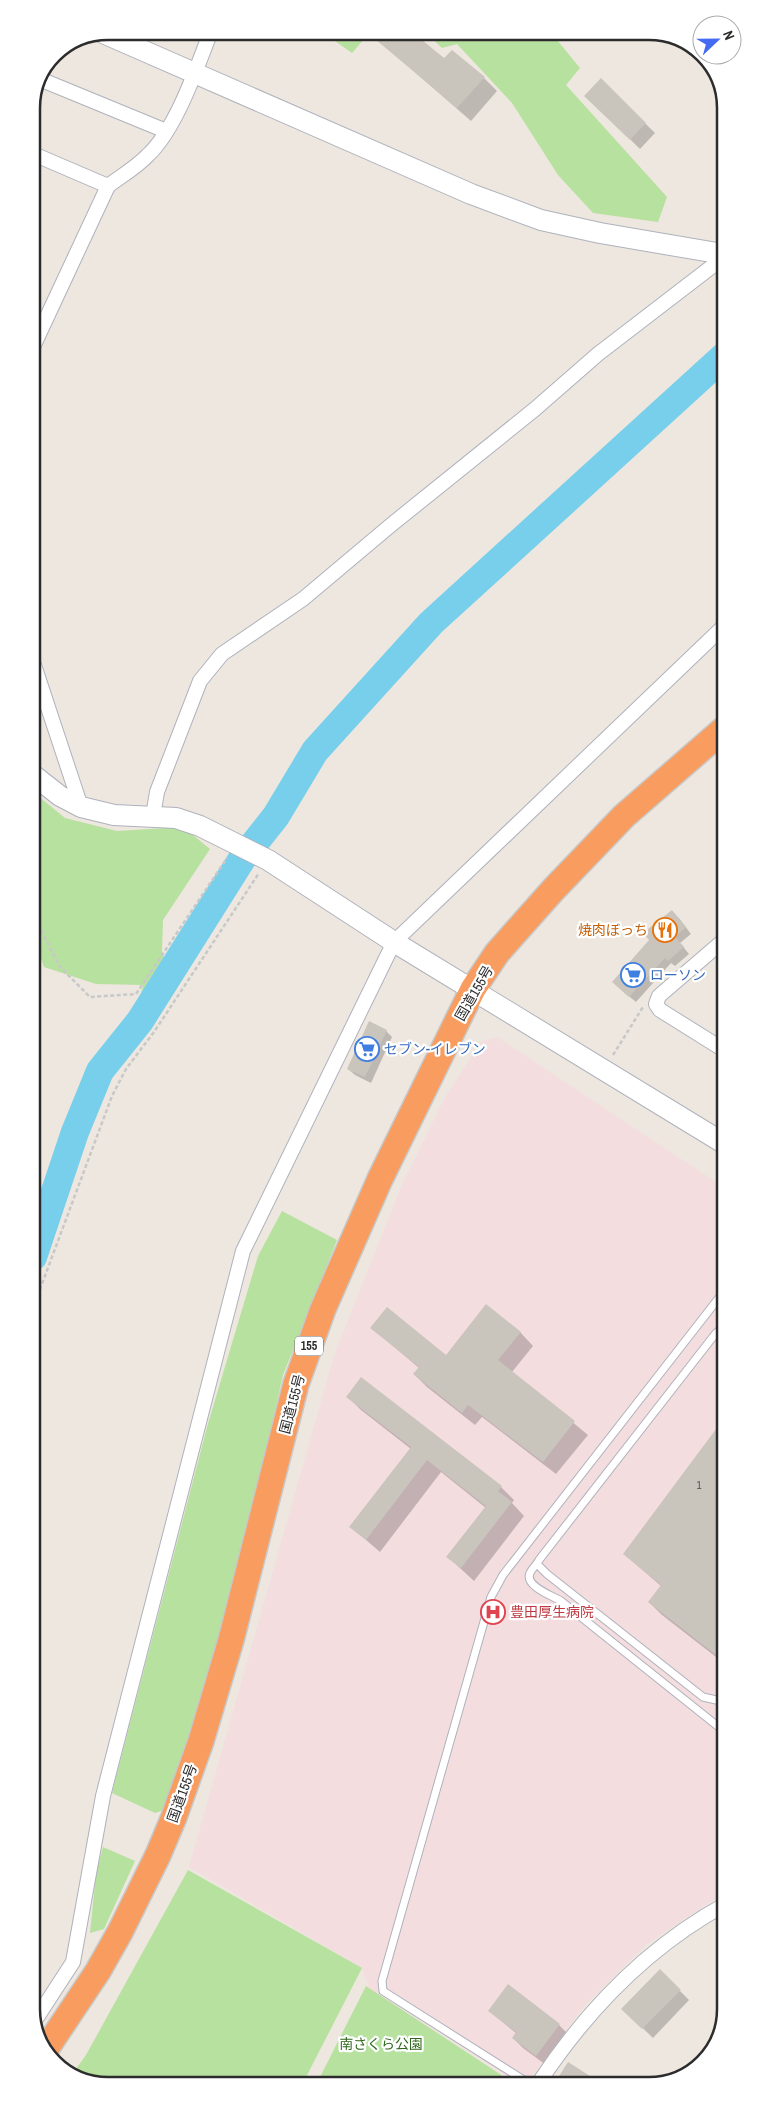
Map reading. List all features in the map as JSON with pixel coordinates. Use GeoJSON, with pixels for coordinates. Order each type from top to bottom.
{"type":"FeatureCollection","features":[{"type":"Feature","properties":{"kind":"highway","name":"国道155号"},"geometry":{"type":"LineString","coordinates":[[49,2044],[98,1970],[120,1932],[158,1855],[174,1817],[201,1741],[231,1640],[296,1384],[322,1309],[380,1179],[473,989],[497,953],[532,911],[580,861],[624,816],[717,735]]}},
{"type":"Feature","properties":{"kind":"street"},"geometry":{"type":"LineString","coordinates":[[118,40],[471,194],[540,220],[600,233],[717,253]]}},
{"type":"Feature","properties":{"kind":"street"},"geometry":{"type":"LineString","coordinates":[[40,332],[108,186],[149,155],[166,131],[207,40]]}},
{"type":"Feature","properties":{"kind":"street"},"geometry":{"type":"LineString","coordinates":[[46,81],[166,131]]}},
{"type":"Feature","properties":{"kind":"street"},"geometry":{"type":"LineString","coordinates":[[40,157],[108,186]]}},
{"type":"Feature","properties":{"kind":"street"},"geometry":{"type":"LineString","coordinates":[[153,816],[157,792],[200,681],[222,654],[303,598],[528,415],[598,354],[717,263]]}},
{"type":"Feature","properties":{"kind":"street"},"geometry":{"type":"LineString","coordinates":[[40,2012],[73,1962],[103,1796],[243,1251],[394,942],[717,633]]}},
{"type":"Feature","properties":{"kind":"street"},"geometry":{"type":"LineString","coordinates":[[40,683],[81,807]]}},
{"type":"Feature","properties":{"kind":"street"},"geometry":{"type":"LineString","coordinates":[[40,780],[60,796],[81,807],[114,815],[176,818],[200,826],[236,843],[268,860],[394,942],[717,1140]]}},
{"type":"Feature","properties":{"kind":"street"},"geometry":{"type":"LineString","coordinates":[[717,946],[659,996],[656,1004],[660,1010],[717,1046]]}},
{"type":"Feature","properties":{"kind":"street"},"geometry":{"type":"LineString","coordinates":[[543,2077],[578,2027],[634,1970],[701,1918],[717,1909]]}},
{"type":"Feature","properties":{"kind":"lane"},"geometry":{"type":"LineString","coordinates":[[519,2077],[383,1992],[382,1981],[491,1597],[502,1575],[717,1300]]}},
{"type":"Feature","properties":{"kind":"lane"},"geometry":{"type":"LineString","coordinates":[[717,1334],[687,1370],[529,1573],[529,1579],[538,1589],[562,1601],[717,1726]]}},
{"type":"Feature","properties":{"kind":"lane"},"geometry":{"type":"LineString","coordinates":[[537,1564],[547,1574],[703,1697],[717,1700]]}},
{"type":"Feature","properties":{"kind":"path"},"geometry":{"type":"LineString","coordinates":[[40,928],[60,967],[90,997],[136,994],[236,843]]}},
{"type":"Feature","properties":{"kind":"path"},"geometry":{"type":"LineString","coordinates":[[40,1289],[112,1096],[126,1069],[154,1032],[268,860]]}},
{"type":"Feature","properties":{"kind":"path"},"geometry":{"type":"LineString","coordinates":[[604,1069],[640,1008],[656,1004]]}},
{"type":"Feature","properties":{"kind":"shaded area","name":"豊田厚生病院"},"geometry":{"type":"Polygon","coordinates":[[[497,1037],[717,1183],[717,1898],[647,1944],[586,2004],[531,2077],[509,2077],[369,1988],[362,1968],[189,1867],[334,1356],[401,1187],[444,1099],[481,1042],[497,1037]]]}},
{"type":"Feature","properties":{"kind":"green space"},"geometry":{"type":"Polygon","coordinates":[[[334,40],[363,40],[352,53],[334,40]]]}},
{"type":"Feature","properties":{"kind":"green space"},"geometry":{"type":"Polygon","coordinates":[[[434,40],[557,40],[580,68],[566,85],[667,197],[658,222],[593,213],[558,175],[512,103],[457,44],[442,48],[434,40]]]}},
{"type":"Feature","properties":{"kind":"green space"},"geometry":{"type":"Polygon","coordinates":[[[40,798],[65,818],[117,831],[183,827],[210,849],[163,920],[162,952],[170,977],[166,1002],[111,1078],[40,1255],[40,1223],[52,1206],[80,1131],[75,1098],[86,1068],[112,1064],[132,1033],[143,985],[96,984],[44,967],[40,956],[40,798]]]}},
{"type":"Feature","properties":{"kind":"green space"},"geometry":{"type":"Polygon","coordinates":[[[282,1211],[337,1240],[283,1375],[235,1585],[167,1809],[155,1813],[112,1793],[207,1427],[258,1256],[282,1211]]]}},
{"type":"Feature","properties":{"kind":"green space"},"geometry":{"type":"Polygon","coordinates":[[[103,1847],[135,1861],[104,1929],[90,1933],[96,1874],[103,1847]]]}},
{"type":"Feature","properties":{"kind":"green space"},"geometry":{"type":"Polygon","coordinates":[[[188,1870],[362,1968],[306,2077],[103,2077],[94,2076],[76,2069],[86,2055],[188,1870]]]}},
{"type":"Feature","properties":{"kind":"green space","name":"南さくら公園"},"geometry":{"type":"Polygon","coordinates":[[[366,1986],[504,2077],[320,2077],[366,1986]]]}},
{"type":"Feature","properties":{"kind":"building"},"geometry":{"type":"Polygon","coordinates":[[[376,40],[422,40],[444,58],[452,50],[485,77],[457,108],[376,40]]]}},
{"type":"Feature","properties":{"kind":"building"},"geometry":{"type":"Polygon","coordinates":[[[601,78],[646,123],[630,140],[584,96],[601,78]]]}},
{"type":"Feature","properties":{"kind":"building"},"geometry":{"type":"Polygon","coordinates":[[[672,910],[686,927],[675,937],[684,947],[668,961],[665,958],[629,997],[612,982],[649,940],[643,933],[672,910]]]}},
{"type":"Feature","properties":{"kind":"building","name":"セブン-イレブン"},"geometry":{"type":"Polygon","coordinates":[[[369,1021],[387,1030],[365,1077],[347,1069],[369,1021]]]}},
{"type":"Feature","properties":{"kind":"building"},"geometry":{"type":"Polygon","coordinates":[[[486,1304],[521,1332],[498,1360],[575,1421],[543,1462],[468,1405],[462,1413],[413,1374],[419,1367],[370,1328],[387,1307],[446,1355],[486,1304]]]}},
{"type":"Feature","properties":{"kind":"building"},"geometry":{"type":"Polygon","coordinates":[[[361,1377],[502,1486],[498,1491],[512,1502],[461,1568],[446,1557],[486,1506],[427,1460],[366,1540],[349,1527],[411,1447],[346,1397],[361,1377]]]}},
{"type":"Feature","properties":{"kind":"building"},"geometry":{"type":"Polygon","coordinates":[[[717,1428],[717,1656],[648,1602],[661,1585],[623,1554],[717,1428]]]}},
{"type":"Feature","properties":{"kind":"building"},"geometry":{"type":"Polygon","coordinates":[[[660,1969],[681,1990],[642,2029],[621,2009],[660,1969]]]}},
{"type":"Feature","properties":{"kind":"building"},"geometry":{"type":"Polygon","coordinates":[[[508,1984],[560,2024],[536,2056],[512,2038],[516,2032],[488,2011],[508,1984]]]}},
{"type":"Feature","properties":{"kind":"building"},"geometry":{"type":"Polygon","coordinates":[[[568,2062],[592,2077],[558,2077],[568,2062]]]}},
{"type":"Feature","properties":{"kind":"waterway"},"geometry":{"type":"LineString","coordinates":[[40,1236],[75,1132],[100,1071],[140,1021],[242,859],[276,816],[315,751],[431,623],[717,362]]}},
{"type":"Feature","properties":{"kind":"place","name":"焼肉ぼっち"},"geometry":{"type":"Point","coordinates":[665,930]}},
{"type":"Feature","properties":{"kind":"place","name":"ローソン"},"geometry":{"type":"Point","coordinates":[633,975]}},
{"type":"Feature","properties":{"kind":"place","name":"セブン-イレブン"},"geometry":{"type":"Point","coordinates":[367,1049]}},
{"type":"Feature","properties":{"kind":"place","name":"豊田厚生病院"},"geometry":{"type":"Point","coordinates":[493,1612]}}]}
